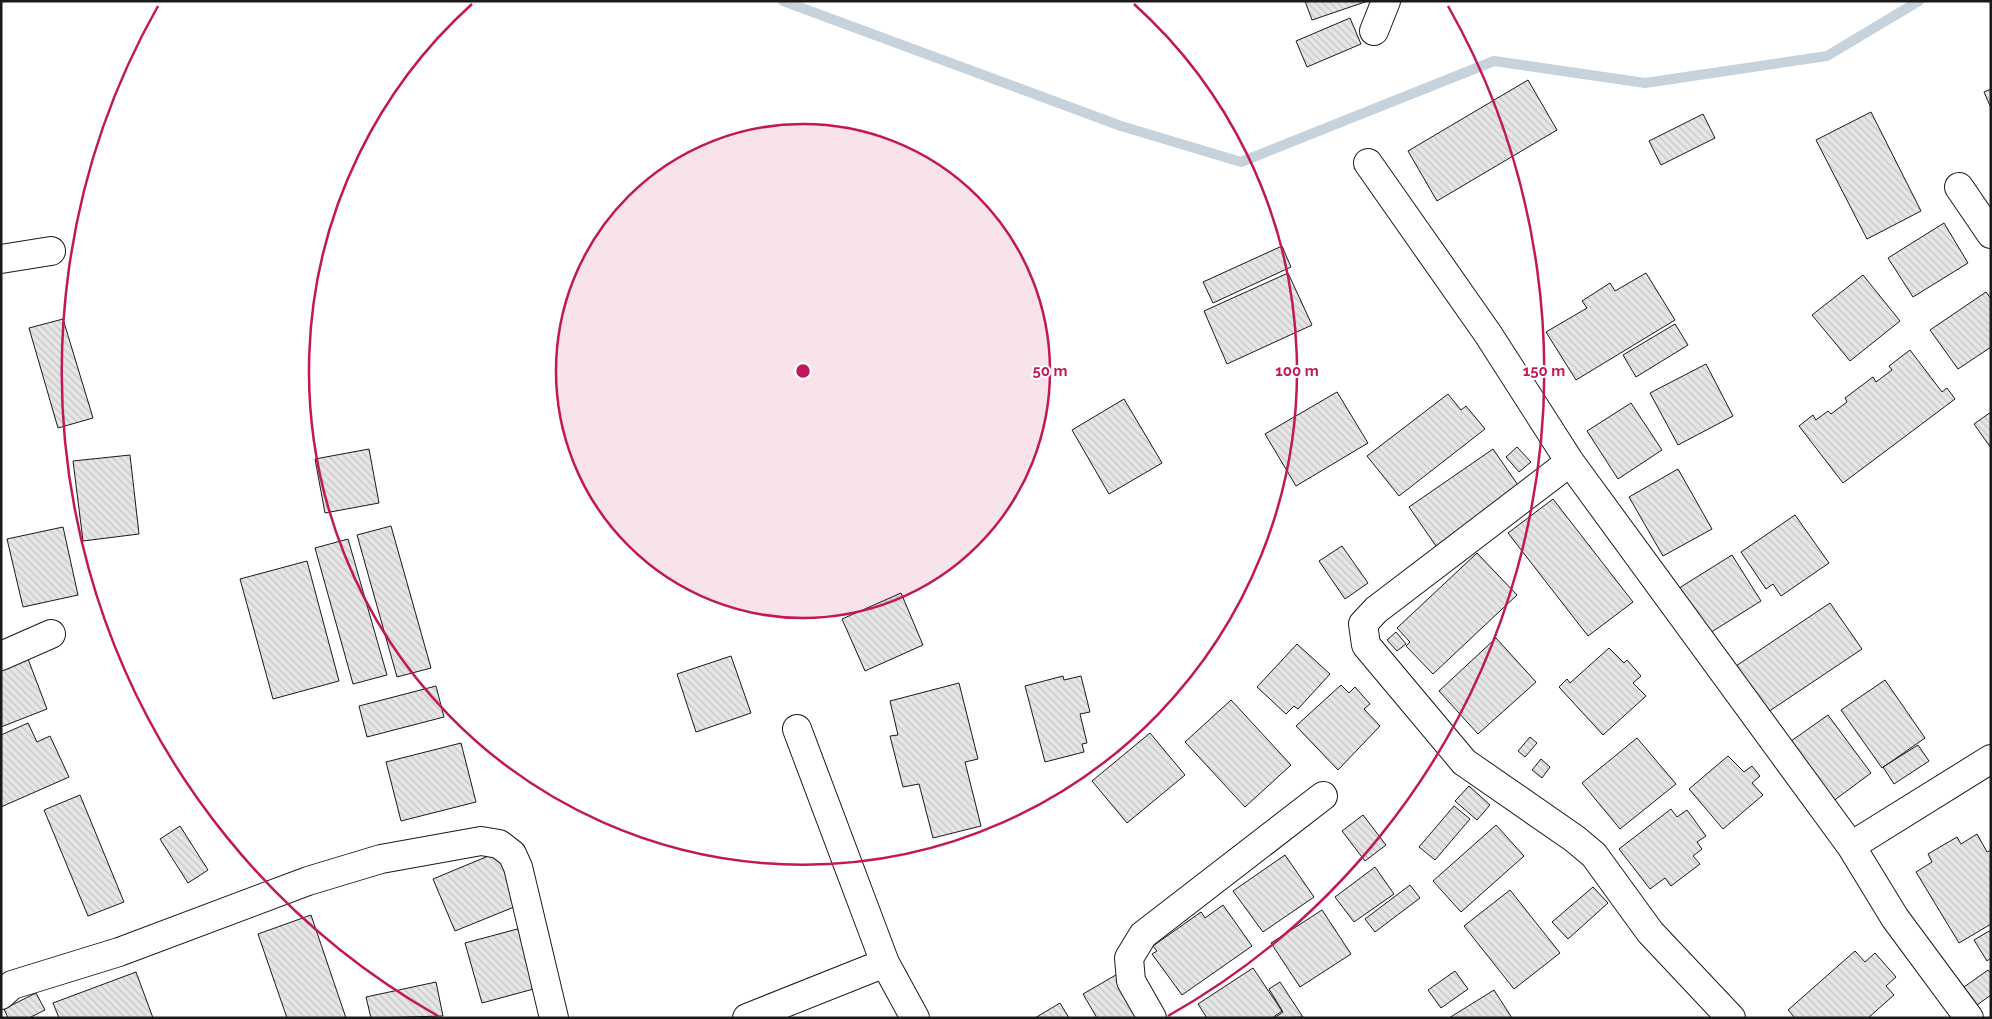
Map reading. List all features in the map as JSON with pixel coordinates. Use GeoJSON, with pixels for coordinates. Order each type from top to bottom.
{"type":"FeatureCollection","features":[{"type":"Feature","properties":{"kind":"street"},"geometry":{"type":"LineString","coordinates":[[1374,31],[1386,1]]}},
{"type":"Feature","properties":{"kind":"street"},"geometry":{"type":"LineString","coordinates":[[1368,163],[1488,334],[1570,462],[1851,846],[1895,918],[1970,1018]]}},
{"type":"Feature","properties":{"kind":"street"},"geometry":{"type":"LineString","coordinates":[[1959,187],[1991,234]]}},
{"type":"Feature","properties":{"kind":"street"},"geometry":{"type":"LineString","coordinates":[[1,259],[51,251]]}},
{"type":"Feature","properties":{"kind":"street"},"geometry":{"type":"LineString","coordinates":[[1570,462],[1376,610],[1363,624],[1366,645],[1464,762],[1575,839],[1594,855],[1650,932],[1732,1018]]}},
{"type":"Feature","properties":{"kind":"street"},"geometry":{"type":"LineString","coordinates":[[1,656],[51,634]]}},
{"type":"Feature","properties":{"kind":"street"},"geometry":{"type":"LineString","coordinates":[[797,729],[885,963],[915,1018]]}},
{"type":"Feature","properties":{"kind":"street"},"geometry":{"type":"LineString","coordinates":[[1851,846],[1991,759]]}},
{"type":"Feature","properties":{"kind":"street"},"geometry":{"type":"LineString","coordinates":[[1152,1018],[1131,981],[1129,958],[1143,935],[1322,796]]}},
{"type":"Feature","properties":{"kind":"street"},"geometry":{"type":"LineString","coordinates":[[1,995],[12,985],[119,952],[308,881],[381,859],[482,841],[499,844],[512,854],[518,867],[554,1018]]}},
{"type":"Feature","properties":{"kind":"street"},"geometry":{"type":"LineString","coordinates":[[747,1018],[885,963]]}},
{"type":"Feature","properties":{"kind":"building"},"geometry":{"type":"Polygon","coordinates":[[[1305,1],[1368,1],[1312,20],[1305,1]]]}},
{"type":"Feature","properties":{"kind":"building"},"geometry":{"type":"Polygon","coordinates":[[[1350,18],[1361,44],[1307,67],[1296,41],[1350,18]]]}},
{"type":"Feature","properties":{"kind":"building"},"geometry":{"type":"Polygon","coordinates":[[[1528,80],[1557,130],[1437,201],[1408,151],[1528,80]]]}},
{"type":"Feature","properties":{"kind":"building"},"geometry":{"type":"Polygon","coordinates":[[[1991,89],[1991,108],[1984,92],[1991,89]]]}},
{"type":"Feature","properties":{"kind":"building"},"geometry":{"type":"Polygon","coordinates":[[[1871,112],[1921,211],[1867,239],[1816,140],[1871,112]]]}},
{"type":"Feature","properties":{"kind":"building"},"geometry":{"type":"Polygon","coordinates":[[[1703,114],[1715,138],[1661,165],[1649,141],[1703,114]]]}},
{"type":"Feature","properties":{"kind":"building"},"geometry":{"type":"Polygon","coordinates":[[[1944,223],[1968,263],[1913,297],[1888,258],[1944,223]]]}},
{"type":"Feature","properties":{"kind":"building"},"geometry":{"type":"Polygon","coordinates":[[[1282,246],[1291,267],[1213,303],[1203,282],[1282,246]]]}},
{"type":"Feature","properties":{"kind":"building"},"geometry":{"type":"Polygon","coordinates":[[[1288,273],[1312,325],[1227,364],[1204,311],[1288,273]]]}},
{"type":"Feature","properties":{"kind":"building"},"geometry":{"type":"Polygon","coordinates":[[[1646,273],[1675,320],[1576,380],[1546,332],[1587,308],[1582,301],[1610,283],[1615,291],[1646,273]]]}},
{"type":"Feature","properties":{"kind":"building"},"geometry":{"type":"Polygon","coordinates":[[[1863,275],[1900,321],[1850,361],[1812,315],[1863,275]]]}},
{"type":"Feature","properties":{"kind":"building"},"geometry":{"type":"Polygon","coordinates":[[[1986,292],[1991,299],[1991,347],[1958,369],[1930,330],[1986,292]]]}},
{"type":"Feature","properties":{"kind":"building"},"geometry":{"type":"Polygon","coordinates":[[[63,319],[93,418],[58,428],[29,328],[63,319]]]}},
{"type":"Feature","properties":{"kind":"building"},"geometry":{"type":"Polygon","coordinates":[[[1675,324],[1688,345],[1636,377],[1623,355],[1675,324]]]}},
{"type":"Feature","properties":{"kind":"building"},"geometry":{"type":"Polygon","coordinates":[[[1910,350],[1942,392],[1947,388],[1955,399],[1843,483],[1799,426],[1813,415],[1816,420],[1828,411],[1831,414],[1847,402],[1845,398],[1873,377],[1876,382],[1892,370],[1889,366],[1910,350]]]}},
{"type":"Feature","properties":{"kind":"building"},"geometry":{"type":"Polygon","coordinates":[[[1706,364],[1733,416],[1678,445],[1650,393],[1706,364]]]}},
{"type":"Feature","properties":{"kind":"building"},"geometry":{"type":"Polygon","coordinates":[[[1337,392],[1368,443],[1296,486],[1265,434],[1337,392]]]}},
{"type":"Feature","properties":{"kind":"building"},"geometry":{"type":"Polygon","coordinates":[[[1448,394],[1461,410],[1466,406],[1485,429],[1399,496],[1367,456],[1448,394]]]}},
{"type":"Feature","properties":{"kind":"building"},"geometry":{"type":"Polygon","coordinates":[[[1124,399],[1162,463],[1109,494],[1072,430],[1124,399]]]}},
{"type":"Feature","properties":{"kind":"building"},"geometry":{"type":"Polygon","coordinates":[[[1631,403],[1662,450],[1618,479],[1587,431],[1631,403]]]}},
{"type":"Feature","properties":{"kind":"building"},"geometry":{"type":"Polygon","coordinates":[[[1991,412],[1991,448],[1974,424],[1991,412]]]}},
{"type":"Feature","properties":{"kind":"building"},"geometry":{"type":"Polygon","coordinates":[[[1517,447],[1531,462],[1519,472],[1506,457],[1517,447]]]}},
{"type":"Feature","properties":{"kind":"building"},"geometry":{"type":"Polygon","coordinates":[[[369,449],[379,503],[325,513],[315,459],[369,449]]]}},
{"type":"Feature","properties":{"kind":"building"},"geometry":{"type":"Polygon","coordinates":[[[1493,449],[1520,488],[1436,546],[1409,507],[1493,449]]]}},
{"type":"Feature","properties":{"kind":"building"},"geometry":{"type":"Polygon","coordinates":[[[130,455],[139,534],[83,541],[73,461],[130,455]]]}},
{"type":"Feature","properties":{"kind":"building"},"geometry":{"type":"Polygon","coordinates":[[[1678,469],[1712,529],[1663,556],[1629,497],[1678,469]]]}},
{"type":"Feature","properties":{"kind":"building"},"geometry":{"type":"Polygon","coordinates":[[[1553,499],[1633,602],[1588,636],[1508,533],[1553,499]]]}},
{"type":"Feature","properties":{"kind":"building"},"geometry":{"type":"Polygon","coordinates":[[[1795,515],[1829,563],[1781,596],[1773,584],[1766,589],[1741,552],[1795,515]]]}},
{"type":"Feature","properties":{"kind":"building"},"geometry":{"type":"Polygon","coordinates":[[[391,526],[431,668],[397,677],[357,535],[391,526]]]}},
{"type":"Feature","properties":{"kind":"building"},"geometry":{"type":"Polygon","coordinates":[[[63,527],[78,595],[23,607],[7,539],[63,527]]]}},
{"type":"Feature","properties":{"kind":"building"},"geometry":{"type":"Polygon","coordinates":[[[348,539],[387,675],[353,684],[315,548],[348,539]]]}},
{"type":"Feature","properties":{"kind":"building"},"geometry":{"type":"Polygon","coordinates":[[[1342,546],[1368,583],[1345,599],[1319,561],[1342,546]]]}},
{"type":"Feature","properties":{"kind":"building"},"geometry":{"type":"Polygon","coordinates":[[[1477,553],[1517,595],[1433,674],[1406,646],[1410,642],[1397,628],[1477,553]]]}},
{"type":"Feature","properties":{"kind":"building"},"geometry":{"type":"Polygon","coordinates":[[[1732,555],[1761,601],[1705,636],[1676,590],[1732,555]]]}},
{"type":"Feature","properties":{"kind":"building"},"geometry":{"type":"Polygon","coordinates":[[[307,561],[339,681],[273,699],[240,579],[307,561]]]}},
{"type":"Feature","properties":{"kind":"building"},"geometry":{"type":"Polygon","coordinates":[[[901,593],[923,645],[865,671],[842,619],[901,593]]]}},
{"type":"Feature","properties":{"kind":"building"},"geometry":{"type":"Polygon","coordinates":[[[1830,603],[1862,649],[1765,714],[1733,668],[1830,603]]]}},
{"type":"Feature","properties":{"kind":"building"},"geometry":{"type":"Polygon","coordinates":[[[1396,632],[1406,644],[1397,651],[1387,640],[1396,632]]]}},
{"type":"Feature","properties":{"kind":"building"},"geometry":{"type":"Polygon","coordinates":[[[1496,638],[1536,682],[1478,734],[1439,691],[1496,638]]]}},
{"type":"Feature","properties":{"kind":"building"},"geometry":{"type":"Polygon","coordinates":[[[1297,644],[1330,674],[1298,709],[1294,706],[1286,714],[1257,687],[1297,644]]]}},
{"type":"Feature","properties":{"kind":"building"},"geometry":{"type":"Polygon","coordinates":[[[1609,648],[1624,663],[1627,660],[1641,676],[1633,683],[1646,696],[1603,735],[1559,687],[1567,679],[1570,683],[1609,648]]]}},
{"type":"Feature","properties":{"kind":"building"},"geometry":{"type":"Polygon","coordinates":[[[731,656],[751,713],[696,732],[677,674],[731,656]]]}},
{"type":"Feature","properties":{"kind":"building"},"geometry":{"type":"Polygon","coordinates":[[[28,659],[47,709],[1,727],[1,670],[28,659]]]}},
{"type":"Feature","properties":{"kind":"building"},"geometry":{"type":"Polygon","coordinates":[[[1063,676],[1064,680],[1081,676],[1090,712],[1080,714],[1087,743],[1082,744],[1084,752],[1045,762],[1025,686],[1063,676]]]}},
{"type":"Feature","properties":{"kind":"building"},"geometry":{"type":"Polygon","coordinates":[[[1885,680],[1925,738],[1882,768],[1841,710],[1885,680]]]}},
{"type":"Feature","properties":{"kind":"building"},"geometry":{"type":"Polygon","coordinates":[[[959,683],[978,759],[965,762],[981,826],[933,838],[919,784],[903,787],[890,736],[898,735],[890,701],[959,683]]]}},
{"type":"Feature","properties":{"kind":"building"},"geometry":{"type":"Polygon","coordinates":[[[1341,685],[1349,693],[1355,687],[1370,704],[1364,709],[1380,726],[1338,770],[1296,726],[1341,685]]]}},
{"type":"Feature","properties":{"kind":"building"},"geometry":{"type":"Polygon","coordinates":[[[436,686],[444,717],[367,737],[359,706],[436,686]]]}},
{"type":"Feature","properties":{"kind":"building"},"geometry":{"type":"Polygon","coordinates":[[[1231,700],[1291,765],[1245,807],[1185,742],[1231,700]]]}},
{"type":"Feature","properties":{"kind":"building"},"geometry":{"type":"Polygon","coordinates":[[[1828,715],[1871,773],[1828,805],[1784,746],[1828,715]]]}},
{"type":"Feature","properties":{"kind":"building"},"geometry":{"type":"Polygon","coordinates":[[[28,723],[37,742],[50,736],[69,777],[1,807],[1,735],[28,723]]]}},
{"type":"Feature","properties":{"kind":"building"},"geometry":{"type":"Polygon","coordinates":[[[1150,733],[1185,775],[1127,823],[1092,781],[1150,733]]]}},
{"type":"Feature","properties":{"kind":"building"},"geometry":{"type":"Polygon","coordinates":[[[1530,737],[1537,743],[1525,757],[1518,751],[1530,737]]]}},
{"type":"Feature","properties":{"kind":"building"},"geometry":{"type":"Polygon","coordinates":[[[1637,738],[1676,784],[1620,829],[1582,783],[1637,738]]]}},
{"type":"Feature","properties":{"kind":"building"},"geometry":{"type":"Polygon","coordinates":[[[461,743],[476,802],[401,821],[386,762],[461,743]]]}},
{"type":"Feature","properties":{"kind":"building"},"geometry":{"type":"Polygon","coordinates":[[[1918,745],[1929,761],[1894,784],[1883,767],[1918,745]]]}},
{"type":"Feature","properties":{"kind":"building"},"geometry":{"type":"Polygon","coordinates":[[[1728,756],[1744,772],[1752,766],[1760,776],[1752,783],[1763,795],[1723,829],[1689,789],[1728,756]]]}},
{"type":"Feature","properties":{"kind":"building"},"geometry":{"type":"Polygon","coordinates":[[[1541,759],[1550,767],[1542,778],[1532,770],[1541,759]]]}},
{"type":"Feature","properties":{"kind":"building"},"geometry":{"type":"Polygon","coordinates":[[[1469,786],[1490,805],[1477,820],[1455,801],[1469,786]]]}},
{"type":"Feature","properties":{"kind":"building"},"geometry":{"type":"Polygon","coordinates":[[[80,795],[124,902],[88,916],[44,810],[80,795]]]}},
{"type":"Feature","properties":{"kind":"building"},"geometry":{"type":"Polygon","coordinates":[[[1454,806],[1470,819],[1435,860],[1419,847],[1454,806]]]}},
{"type":"Feature","properties":{"kind":"building"},"geometry":{"type":"Polygon","coordinates":[[[1671,809],[1677,817],[1687,810],[1706,836],[1697,842],[1702,849],[1693,856],[1700,864],[1671,886],[1665,878],[1650,889],[1619,849],[1671,809]]]}},
{"type":"Feature","properties":{"kind":"building"},"geometry":{"type":"Polygon","coordinates":[[[1363,815],[1386,845],[1365,861],[1342,831],[1363,815]]]}},
{"type":"Feature","properties":{"kind":"building"},"geometry":{"type":"Polygon","coordinates":[[[1496,825],[1524,856],[1461,912],[1433,881],[1496,825]]]}},
{"type":"Feature","properties":{"kind":"building"},"geometry":{"type":"Polygon","coordinates":[[[180,826],[208,870],[188,883],[160,839],[180,826]]]}},
{"type":"Feature","properties":{"kind":"building"},"geometry":{"type":"Polygon","coordinates":[[[1977,834],[1987,852],[1991,850],[1991,924],[1959,943],[1916,872],[1932,862],[1928,854],[1957,837],[1961,844],[1977,834]]]}},
{"type":"Feature","properties":{"kind":"building"},"geometry":{"type":"Polygon","coordinates":[[[498,852],[519,905],[455,931],[433,879],[498,852]]]}},
{"type":"Feature","properties":{"kind":"building"},"geometry":{"type":"Polygon","coordinates":[[[1285,855],[1314,897],[1263,932],[1233,891],[1285,855]]]}},
{"type":"Feature","properties":{"kind":"building"},"geometry":{"type":"Polygon","coordinates":[[[1375,867],[1394,894],[1354,922],[1335,897],[1375,867]]]}},
{"type":"Feature","properties":{"kind":"building"},"geometry":{"type":"Polygon","coordinates":[[[1410,885],[1420,898],[1375,932],[1365,919],[1410,885]]]}},
{"type":"Feature","properties":{"kind":"building"},"geometry":{"type":"Polygon","coordinates":[[[1593,887],[1608,903],[1568,939],[1552,922],[1593,887]]]}},
{"type":"Feature","properties":{"kind":"building"},"geometry":{"type":"Polygon","coordinates":[[[1510,890],[1560,953],[1514,989],[1464,926],[1510,890]]]}},
{"type":"Feature","properties":{"kind":"building"},"geometry":{"type":"Polygon","coordinates":[[[1223,905],[1252,946],[1182,995],[1152,954],[1157,951],[1153,946],[1201,912],[1205,918],[1223,905]]]}},
{"type":"Feature","properties":{"kind":"building"},"geometry":{"type":"Polygon","coordinates":[[[1322,910],[1351,954],[1300,987],[1271,943],[1322,910]]]}},
{"type":"Feature","properties":{"kind":"building"},"geometry":{"type":"Polygon","coordinates":[[[311,915],[346,1018],[287,1018],[258,934],[311,915]]]}},
{"type":"Feature","properties":{"kind":"building"},"geometry":{"type":"Polygon","coordinates":[[[525,927],[541,987],[482,1003],[465,943],[525,927]]]}},
{"type":"Feature","properties":{"kind":"building"},"geometry":{"type":"Polygon","coordinates":[[[1991,930],[1991,958],[1987,961],[1974,940],[1991,930]]]}},
{"type":"Feature","properties":{"kind":"building"},"geometry":{"type":"Polygon","coordinates":[[[1855,951],[1865,962],[1875,953],[1896,977],[1886,986],[1894,995],[1868,1018],[1795,1018],[1788,1010],[1855,951]]]}},
{"type":"Feature","properties":{"kind":"building"},"geometry":{"type":"Polygon","coordinates":[[[1253,968],[1282,1011],[1272,1018],[1207,1018],[1198,1004],[1253,968]]]}},
{"type":"Feature","properties":{"kind":"building"},"geometry":{"type":"Polygon","coordinates":[[[1988,970],[1991,974],[1991,995],[1977,1005],[1964,987],[1988,970]]]}},
{"type":"Feature","properties":{"kind":"building"},"geometry":{"type":"Polygon","coordinates":[[[1455,971],[1468,989],[1441,1008],[1428,990],[1455,971]]]}},
{"type":"Feature","properties":{"kind":"building"},"geometry":{"type":"Polygon","coordinates":[[[136,972],[153,1018],[59,1018],[53,1003],[136,972]]]}},
{"type":"Feature","properties":{"kind":"building"},"geometry":{"type":"Polygon","coordinates":[[[1121,972],[1148,1018],[1097,1018],[1083,994],[1121,972]]]}},
{"type":"Feature","properties":{"kind":"building"},"geometry":{"type":"Polygon","coordinates":[[[436,982],[443,1016],[371,1018],[366,997],[436,982]]]}},
{"type":"Feature","properties":{"kind":"building"},"geometry":{"type":"Polygon","coordinates":[[[1280,982],[1303,1017],[1274,1018],[1283,1012],[1269,989],[1280,982]]]}},
{"type":"Feature","properties":{"kind":"building"},"geometry":{"type":"Polygon","coordinates":[[[1494,990],[1512,1018],[1449,1018],[1494,990]]]}},
{"type":"Feature","properties":{"kind":"building"},"geometry":{"type":"Polygon","coordinates":[[[36,993],[45,1010],[29,1018],[8,1018],[4,1009],[36,993]]]}},
{"type":"Feature","properties":{"kind":"building"},"geometry":{"type":"Polygon","coordinates":[[[1060,1003],[1069,1018],[1035,1018],[1060,1003]]]}},
{"type":"Feature","properties":{"kind":"waterway"},"geometry":{"type":"LineString","coordinates":[[783,1],[1121,126],[1241,162],[1494,61],[1645,83],[1827,56],[1919,1]]}}]}
